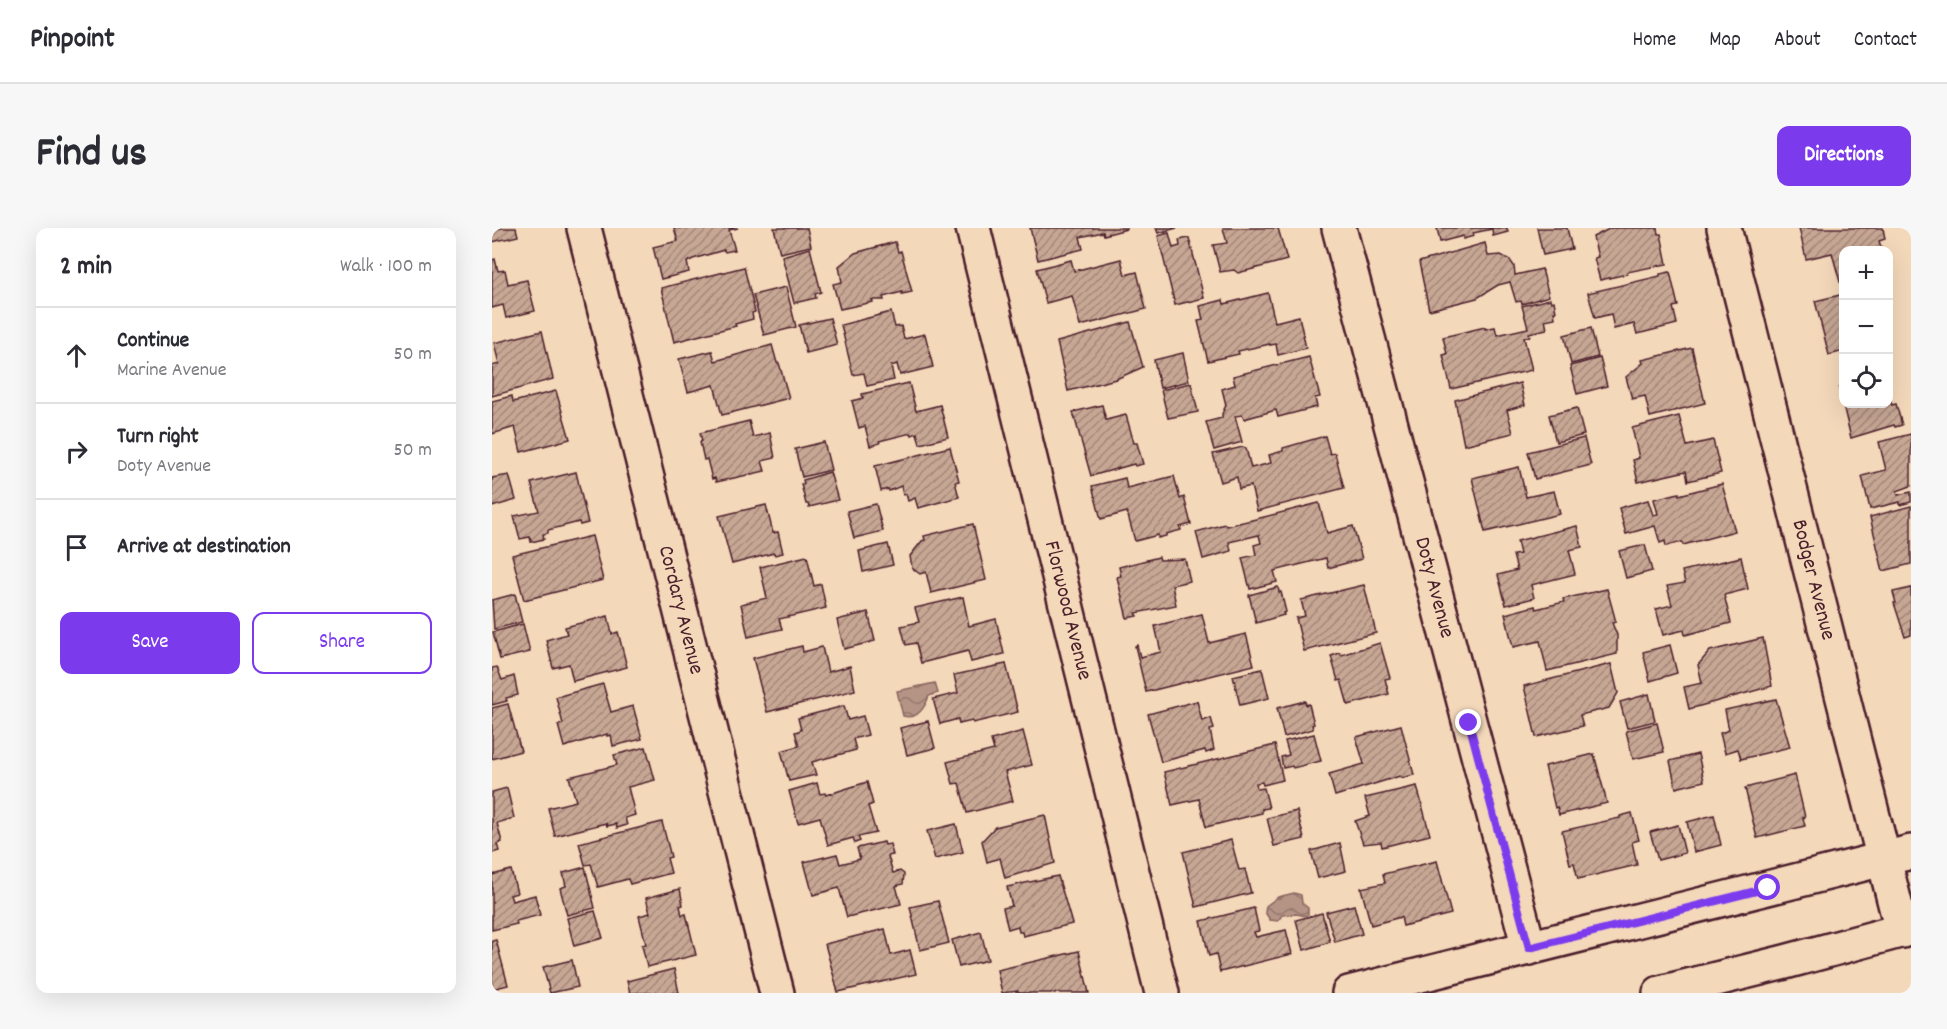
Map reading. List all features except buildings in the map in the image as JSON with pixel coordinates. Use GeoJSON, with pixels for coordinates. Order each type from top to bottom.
{"type":"FeatureCollection","features":[{"type":"Feature","properties":{"kind":"street","name":"Cordary Avenue"},"geometry":{"type":"LineString","coordinates":[[584,228],[777,993]]}},
{"type":"Feature","properties":{"kind":"street","name":"Florwood Avenue"},"geometry":{"type":"LineString","coordinates":[[973,228],[1162,993]]}},
{"type":"Feature","properties":{"kind":"street","name":"Doty Avenue"},"geometry":{"type":"LineString","coordinates":[[1339,228],[1529,948]]}},
{"type":"Feature","properties":{"kind":"street","name":"Bodger Avenue"},"geometry":{"type":"LineString","coordinates":[[1724,228],[1898,856],[1906,929]]}},
{"type":"Feature","properties":{"kind":"street"},"geometry":{"type":"LineString","coordinates":[[1349,993],[1898,856]]}},
{"type":"Feature","properties":{"kind":"street"},"geometry":{"type":"LineString","coordinates":[[1675,991],[1906,929]]}},
{"type":"Feature","properties":{"kind":"water"},"geometry":{"type":"Polygon","coordinates":[[[935,683],[938,693],[929,696],[923,708],[916,714],[903,716],[897,691],[935,683]]]}},
{"type":"Feature","properties":{"kind":"water"},"geometry":{"type":"Polygon","coordinates":[[[1294,893],[1301,895],[1302,903],[1308,908],[1308,914],[1306,916],[1282,915],[1278,921],[1270,920],[1265,912],[1266,906],[1278,897],[1294,893]]]}},
{"type":"Feature","properties":{"kind":"route"},"geometry":{"type":"LineString","coordinates":[[1469,723],[1529,948],[1768,888]]}}]}
